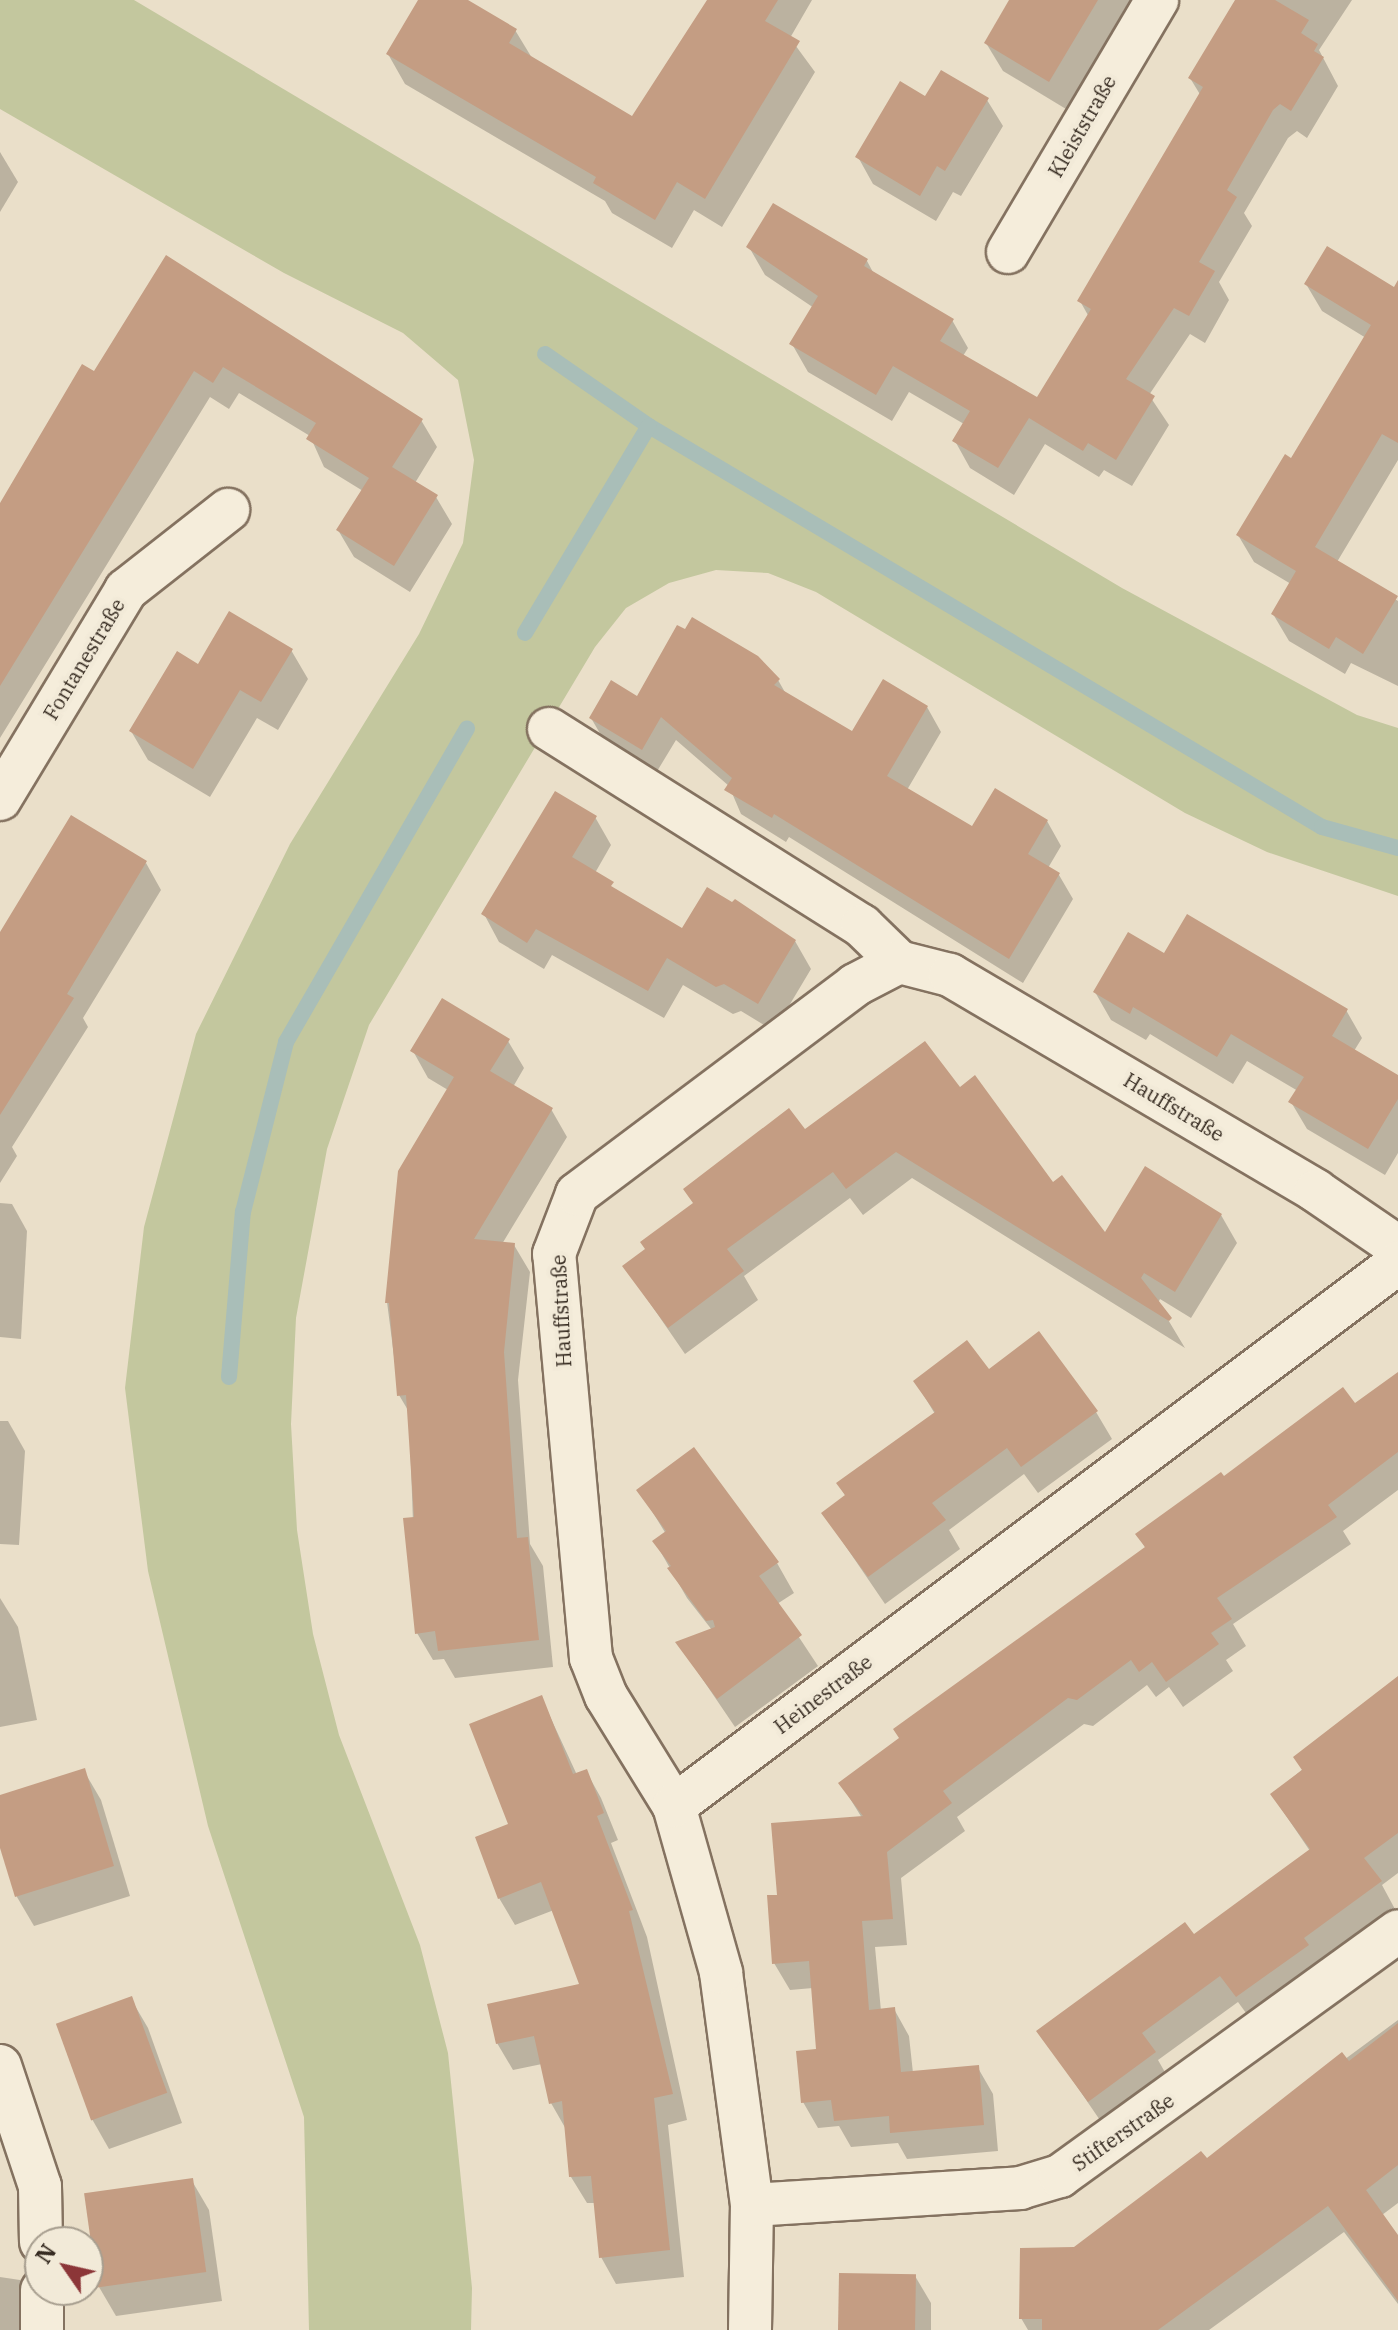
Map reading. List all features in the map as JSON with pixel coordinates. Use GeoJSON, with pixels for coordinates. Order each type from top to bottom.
{"type":"FeatureCollection","features":[{"type":"Feature","properties":{"kind":"street","name":"Kleiststraße"},"geometry":{"type":"LineString","coordinates":[[1008,252],[1157,0]]}},
{"type":"Feature","properties":{"kind":"street","name":"Fontanestraße"},"geometry":{"type":"LineString","coordinates":[[0,799],[126,590],[228,510]]}},
{"type":"Feature","properties":{"kind":"street","name":"Hauffstraße"},"geometry":{"type":"LineString","coordinates":[[549,729],[862,926],[899,962],[950,975],[1316,1191],[1398,1247]]}},
{"type":"Feature","properties":{"kind":"street","name":"Hauffstraße"},"geometry":{"type":"LineString","coordinates":[[674,1806],[606,1696],[591,1658],[554,1254],[577,1194],[855,985],[899,962]]}},
{"type":"Feature","properties":{"kind":"street","name":"Heinestraße"},"geometry":{"type":"LineString","coordinates":[[674,1806],[1398,1263]]}},
{"type":"Feature","properties":{"kind":"street"},"geometry":{"type":"LineString","coordinates":[[674,1806],[721,1972],[752,2205],[750,2330]]}},
{"type":"Feature","properties":{"kind":"street","name":"Stifterstraße"},"geometry":{"type":"LineString","coordinates":[[752,2205],[1020,2188],[1060,2176],[1398,1931]]}},
{"type":"Feature","properties":{"kind":"street"},"geometry":{"type":"LineString","coordinates":[[0,2066],[40,2186],[41,2226]]}},
{"type":"Feature","properties":{"kind":"street"},"geometry":{"type":"LineString","coordinates":[[42,2306],[42,2330]]}},
{"type":"Feature","properties":{"kind":"green space"},"geometry":{"type":"Polygon","coordinates":[[[0,0],[134,0],[1122,588],[1357,715],[1398,728],[1398,896],[1267,852],[1185,813],[816,592],[768,573],[716,570],[669,583],[626,608],[595,647],[369,1025],[327,1149],[296,1318],[291,1424],[297,1530],[313,1634],[339,1735],[420,1945],[448,2053],[472,2288],[471,2330],[309,2330],[304,2117],[208,1826],[148,1571],[125,1388],[144,1227],[196,1034],[290,844],[419,634],[463,543],[474,460],[458,380],[403,333],[284,273],[0,109],[0,0]]]}},
{"type":"Feature","properties":{"kind":"building"},"geometry":{"type":"Polygon","coordinates":[[[418,0],[468,0],[517,29],[509,43],[632,116],[707,0],[778,0],[765,21],[800,41],[705,199],[677,182],[655,220],[593,183],[596,177],[386,54],[418,0]]]}},
{"type":"Feature","properties":{"kind":"building"},"geometry":{"type":"Polygon","coordinates":[[[1009,0],[1098,0],[1049,82],[984,43],[1009,0]]]}},
{"type":"Feature","properties":{"kind":"building"},"geometry":{"type":"Polygon","coordinates":[[[1235,0],[1275,0],[1309,20],[1301,33],[1318,44],[1314,51],[1324,57],[1291,111],[1280,104],[1273,110],[1227,190],[1237,197],[1199,262],[1215,271],[1189,316],[1174,308],[1126,379],[1155,396],[1116,460],[1088,443],[1083,451],[1029,418],[998,468],[952,441],[970,411],[893,366],[876,395],[789,344],[818,296],[746,247],[773,203],[868,259],[864,266],[954,319],[940,341],[1037,397],[1091,309],[1077,301],[1203,87],[1188,78],[1235,0]]]}},
{"type":"Feature","properties":{"kind":"building"},"geometry":{"type":"Polygon","coordinates":[[[941,70],[989,98],[945,171],[937,166],[920,196],[855,157],[900,81],[925,96],[941,70]]]}},
{"type":"Feature","properties":{"kind":"building"},"geometry":{"type":"Polygon","coordinates":[[[1327,246],[1394,287],[1398,280],[1398,443],[1382,434],[1315,547],[1398,596],[1363,654],[1336,637],[1329,649],[1271,614],[1296,571],[1236,535],[1285,454],[1291,458],[1371,325],[1304,284],[1327,246]]]}},
{"type":"Feature","properties":{"kind":"building"},"geometry":{"type":"Polygon","coordinates":[[[166,255],[423,419],[392,467],[438,495],[394,566],[336,530],[369,478],[306,439],[316,423],[223,367],[213,383],[194,371],[0,686],[0,503],[82,364],[94,371],[166,255]]]}},
{"type":"Feature","properties":{"kind":"building"},"geometry":{"type":"Polygon","coordinates":[[[229,611],[293,649],[261,702],[240,690],[193,769],[129,731],[177,651],[198,664],[229,611]]]}},
{"type":"Feature","properties":{"kind":"building"},"geometry":{"type":"Polygon","coordinates":[[[692,617],[758,656],[780,679],[774,685],[852,731],[883,679],[928,706],[887,776],[972,826],[995,788],[1048,820],[1028,854],[1060,873],[1009,959],[774,814],[772,818],[724,790],[732,778],[661,717],[642,750],[589,718],[611,680],[637,696],[677,625],[685,629],[692,617]]]}},
{"type":"Feature","properties":{"kind":"building"},"geometry":{"type":"Polygon","coordinates":[[[555,791],[597,816],[572,857],[614,882],[611,886],[682,928],[707,887],[732,902],[735,899],[796,940],[758,1004],[724,984],[716,987],[667,958],[648,991],[536,929],[527,943],[481,914],[555,791]]]}},
{"type":"Feature","properties":{"kind":"building"},"geometry":{"type":"Polygon","coordinates":[[[71,815],[147,861],[67,994],[74,998],[0,1115],[0,932],[71,815]]]}},
{"type":"Feature","properties":{"kind":"building"},"geometry":{"type":"Polygon","coordinates":[[[1187,914],[1348,1009],[1332,1036],[1398,1075],[1398,1099],[1368,1149],[1288,1102],[1304,1077],[1231,1034],[1217,1057],[1133,1007],[1130,1014],[1093,992],[1128,932],[1164,953],[1187,914]]]}},
{"type":"Feature","properties":{"kind":"building"},"geometry":{"type":"Polygon","coordinates":[[[442,998],[510,1039],[490,1071],[553,1108],[474,1239],[515,1243],[504,1352],[517,1538],[528,1537],[539,1640],[438,1651],[435,1631],[415,1634],[403,1518],[414,1517],[406,1395],[397,1396],[389,1303],[385,1303],[398,1171],[454,1077],[410,1051],[442,998]]]}},
{"type":"Feature","properties":{"kind":"building"},"geometry":{"type":"Polygon","coordinates":[[[925,1041],[960,1087],[975,1075],[1053,1182],[1062,1175],[1105,1232],[1145,1166],[1222,1214],[1175,1292],[1144,1273],[1141,1278],[1172,1318],[1169,1321],[896,1152],[846,1189],[833,1172],[727,1249],[744,1271],[668,1328],[622,1266],[645,1249],[640,1242],[693,1203],[683,1189],[789,1108],[805,1129],[925,1041]]]}},
{"type":"Feature","properties":{"kind":"building"},"geometry":{"type":"Polygon","coordinates":[[[1039,1331],[1098,1411],[1021,1467],[1007,1448],[932,1503],[946,1520],[868,1577],[821,1513],[845,1495],[836,1483],[935,1412],[913,1381],[967,1340],[989,1369],[1039,1331]]]}},
{"type":"Feature","properties":{"kind":"building"},"geometry":{"type":"Polygon","coordinates":[[[1398,1372],[1398,1452],[1328,1505],[1337,1517],[1217,1598],[1232,1619],[1211,1633],[1219,1644],[1166,1682],[1152,1662],[1139,1672],[1131,1660],[1077,1700],[1068,1698],[943,1791],[952,1803],[887,1852],[893,1919],[862,1921],[869,2010],[895,2007],[901,2072],[979,2065],[984,2125],[890,2133],[889,2116],[834,2121],[831,2100],[801,2103],[796,2051],[816,2049],[809,1961],[772,1964],[767,1895],[777,1895],[771,1823],[863,1816],[838,1783],[899,1738],[893,1729],[1145,1547],[1135,1534],[1221,1472],[1224,1476],[1343,1387],[1355,1403],[1398,1372]]]}},
{"type":"Feature","properties":{"kind":"building"},"geometry":{"type":"Polygon","coordinates":[[[694,1447],[779,1562],[759,1576],[802,1635],[717,1699],[675,1642],[715,1627],[713,1620],[706,1621],[667,1568],[671,1566],[652,1541],[666,1531],[636,1490],[694,1447]]]}},
{"type":"Feature","properties":{"kind":"building"},"geometry":{"type":"Polygon","coordinates":[[[1398,1676],[1398,1833],[1364,1858],[1382,1881],[1304,1938],[1309,1945],[1236,1997],[1220,1976],[1142,2033],[1156,2052],[1088,2102],[1036,2031],[1185,1922],[1194,1934],[1310,1849],[1270,1794],[1302,1770],[1293,1757],[1398,1676]]]}},
{"type":"Feature","properties":{"kind":"building"},"geometry":{"type":"Polygon","coordinates":[[[542,1695],[573,1774],[587,1769],[604,1813],[597,1816],[633,1910],[629,1911],[673,2094],[654,2098],[670,2250],[599,2258],[591,2176],[569,2177],[562,2101],[549,2104],[534,2036],[496,2044],[487,2004],[579,1984],[541,1882],[498,1899],[475,1837],[508,1824],[469,1724],[542,1695]]]}},
{"type":"Feature","properties":{"kind":"building"},"geometry":{"type":"Polygon","coordinates":[[[85,1768],[114,1866],[15,1897],[0,1848],[0,1795],[85,1768]]]}},
{"type":"Feature","properties":{"kind":"building"},"geometry":{"type":"Polygon","coordinates":[[[132,1996],[167,2093],[91,2120],[56,2024],[132,1996]]]}},
{"type":"Feature","properties":{"kind":"building"},"geometry":{"type":"Polygon","coordinates":[[[1398,2023],[1398,2165],[1366,2190],[1398,2235],[1398,2301],[1328,2206],[1158,2330],[1042,2330],[1042,2319],[1019,2319],[1020,2248],[1074,2247],[1201,2151],[1207,2158],[1342,2052],[1349,2061],[1398,2023]]]}},
{"type":"Feature","properties":{"kind":"building"},"geometry":{"type":"Polygon","coordinates":[[[193,2178],[206,2272],[104,2286],[104,2226],[89,2226],[84,2193],[193,2178]]]}},
{"type":"Feature","properties":{"kind":"building"},"geometry":{"type":"Polygon","coordinates":[[[839,2273],[916,2274],[915,2330],[838,2330],[839,2273]]]}},
{"type":"Feature","properties":{"kind":"waterway"},"geometry":{"type":"LineString","coordinates":[[545,354],[649,426],[1322,827],[1398,848]]}},
{"type":"Feature","properties":{"kind":"waterway"},"geometry":{"type":"LineString","coordinates":[[525,633],[649,426]]}},
{"type":"Feature","properties":{"kind":"waterway"},"geometry":{"type":"LineString","coordinates":[[229,1377],[243,1212],[286,1042],[467,729]]}}]}
